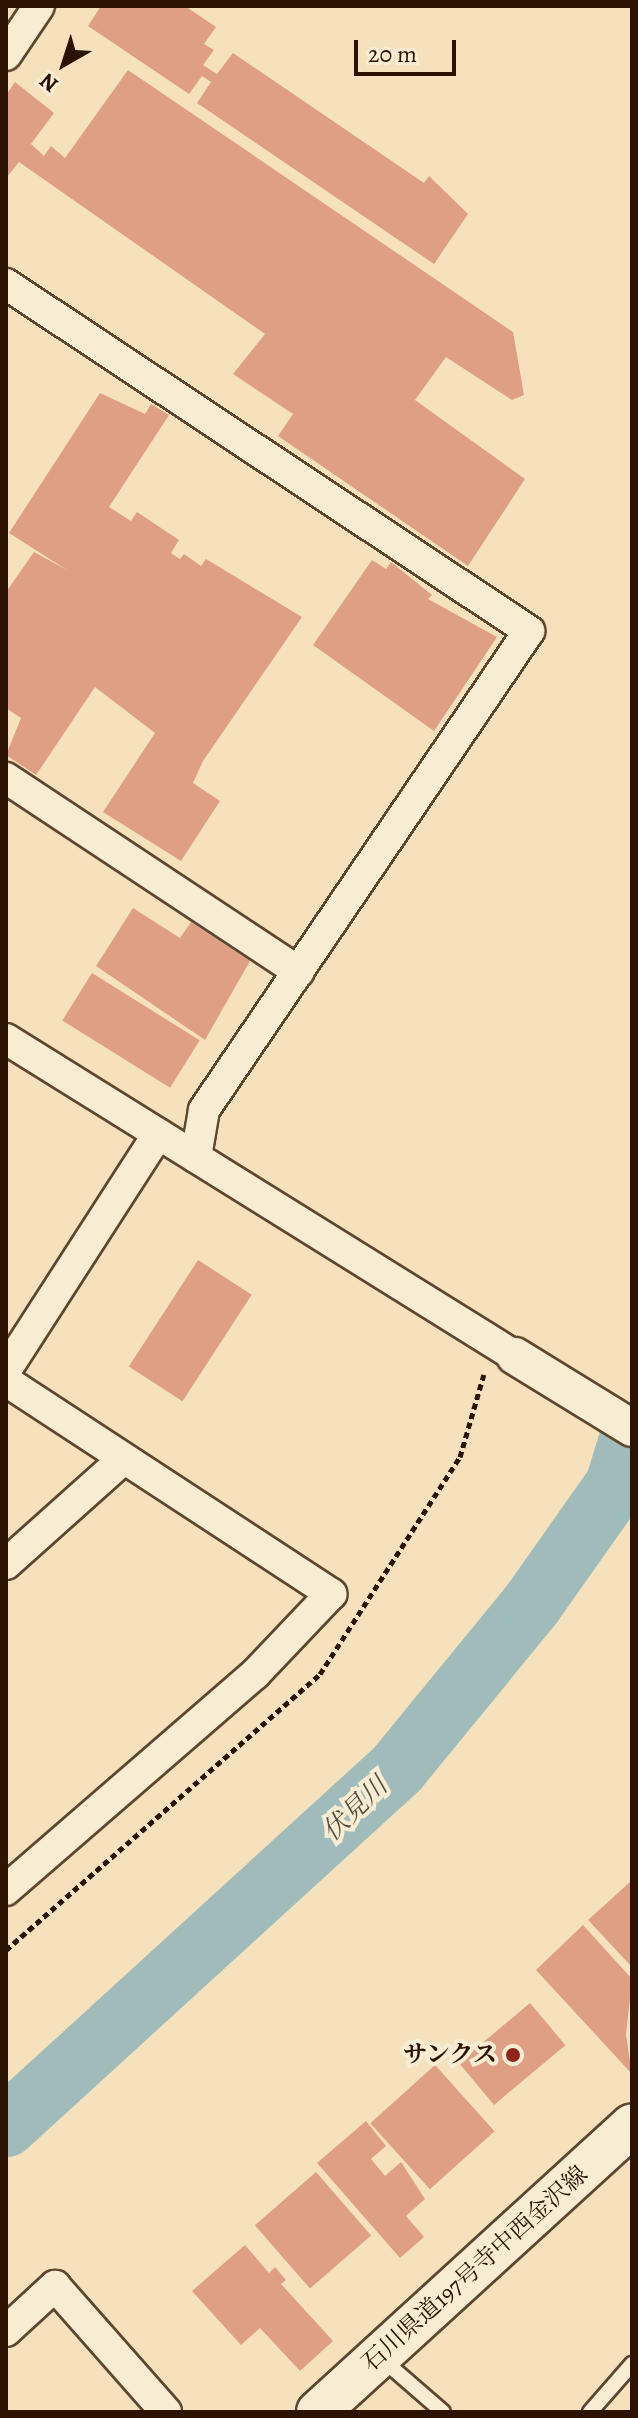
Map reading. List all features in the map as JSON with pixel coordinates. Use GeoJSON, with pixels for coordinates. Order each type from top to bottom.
{"type":"FeatureCollection","features":[{"type":"Feature","properties":{"kind":"main road","name":"石川県道197号寺中西金沢線"},"geometry":{"type":"LineString","coordinates":[[318,2412],[632,2125]]}},
{"type":"Feature","properties":{"kind":"street"},"geometry":{"type":"LineString","coordinates":[[6,55],[30,9]]}},
{"type":"Feature","properties":{"kind":"street"},"geometry":{"type":"LineString","coordinates":[[6,284],[529,631],[204,1110],[196,1157]]}},
{"type":"Feature","properties":{"kind":"street"},"geometry":{"type":"LineString","coordinates":[[6,778],[299,972]]}},
{"type":"Feature","properties":{"kind":"street"},"geometry":{"type":"LineString","coordinates":[[6,1039],[632,1428]]}},
{"type":"Feature","properties":{"kind":"street"},"geometry":{"type":"LineString","coordinates":[[6,1370],[158,1134]]}},
{"type":"Feature","properties":{"kind":"street"},"geometry":{"type":"LineString","coordinates":[[6,1381],[120,1462],[331,1594],[255,1674],[6,1890]]}},
{"type":"Feature","properties":{"kind":"street"},"geometry":{"type":"LineString","coordinates":[[6,1564],[120,1462]]}},
{"type":"Feature","properties":{"kind":"street"},"geometry":{"type":"LineString","coordinates":[[6,2331],[55,2286],[166,2412]]}},
{"type":"Feature","properties":{"kind":"lane"},"geometry":{"type":"LineString","coordinates":[[379,2356],[443,2412]]}},
{"type":"Feature","properties":{"kind":"lane"},"geometry":{"type":"LineString","coordinates":[[590,2412],[632,2364]]}},
{"type":"Feature","properties":{"kind":"building"},"geometry":{"type":"Polygon","coordinates":[[[101,6],[185,6],[216,27],[204,44],[214,50],[203,65],[217,74],[233,53],[424,183],[429,176],[468,214],[434,264],[197,103],[211,82],[202,76],[189,94],[88,26],[101,6]]]}},
{"type":"Feature","properties":{"kind":"building"},"geometry":{"type":"Polygon","coordinates":[[[128,70],[513,332],[524,395],[512,400],[446,357],[415,400],[525,479],[468,566],[278,436],[293,414],[233,374],[265,334],[19,162],[6,178],[6,95],[15,82],[54,113],[31,144],[44,156],[51,146],[65,158],[128,70]]]}},
{"type":"Feature","properties":{"kind":"building"},"geometry":{"type":"Polygon","coordinates":[[[100,393],[145,414],[151,404],[169,415],[109,507],[131,521],[137,512],[179,540],[171,553],[180,559],[184,554],[201,566],[206,559],[302,617],[203,761],[193,783],[220,801],[181,861],[103,812],[155,733],[95,687],[36,775],[6,755],[21,718],[6,708],[6,592],[34,552],[67,570],[9,533],[100,393]]]}},
{"type":"Feature","properties":{"kind":"building"},"geometry":{"type":"Polygon","coordinates":[[[372,560],[386,569],[391,562],[432,595],[428,599],[497,637],[434,731],[313,645],[372,560]]]}},
{"type":"Feature","properties":{"kind":"building"},"geometry":{"type":"Polygon","coordinates":[[[133,908],[180,938],[191,922],[250,961],[205,1040],[96,966],[133,908]]]}},
{"type":"Feature","properties":{"kind":"building"},"geometry":{"type":"Polygon","coordinates":[[[92,973],[200,1040],[170,1088],[62,1020],[92,973]]]}},
{"type":"Feature","properties":{"kind":"building"},"geometry":{"type":"Polygon","coordinates":[[[198,1260],[252,1295],[183,1401],[129,1367],[198,1260]]]}},
{"type":"Feature","properties":{"kind":"building"},"geometry":{"type":"Polygon","coordinates":[[[630,1882],[632,1884],[632,1967],[588,1920],[630,1882]]]}},
{"type":"Feature","properties":{"kind":"building"},"geometry":{"type":"Polygon","coordinates":[[[583,1925],[632,1979],[626,2035],[632,2074],[536,1970],[583,1925]]]}},
{"type":"Feature","properties":{"kind":"building","name":"サンクス"},"geometry":{"type":"Polygon","coordinates":[[[530,2003],[565,2045],[494,2105],[459,2063],[530,2003]]]}},
{"type":"Feature","properties":{"kind":"building"},"geometry":{"type":"Polygon","coordinates":[[[435,2065],[495,2131],[430,2189],[370,2123],[435,2065]]]}},
{"type":"Feature","properties":{"kind":"building"},"geometry":{"type":"Polygon","coordinates":[[[366,2121],[386,2146],[371,2159],[385,2176],[401,2162],[425,2199],[406,2216],[424,2237],[400,2258],[317,2163],[366,2121]]]}},
{"type":"Feature","properties":{"kind":"building"},"geometry":{"type":"Polygon","coordinates":[[[316,2172],[371,2235],[310,2289],[255,2225],[316,2172]]]}},
{"type":"Feature","properties":{"kind":"building"},"geometry":{"type":"Polygon","coordinates":[[[245,2245],[269,2273],[275,2267],[286,2280],[281,2284],[333,2341],[300,2371],[260,2328],[241,2345],[192,2291],[245,2245]]]}},
{"type":"Feature","properties":{"kind":"waterway","name":"伏見川"},"geometry":{"type":"LineString","coordinates":[[6,2126],[397,1769],[532,1604],[616,1485],[632,1433]]}},
{"type":"Feature","properties":{"kind":"place","name":"サンクス"},"geometry":{"type":"Point","coordinates":[513,2055]}}]}
